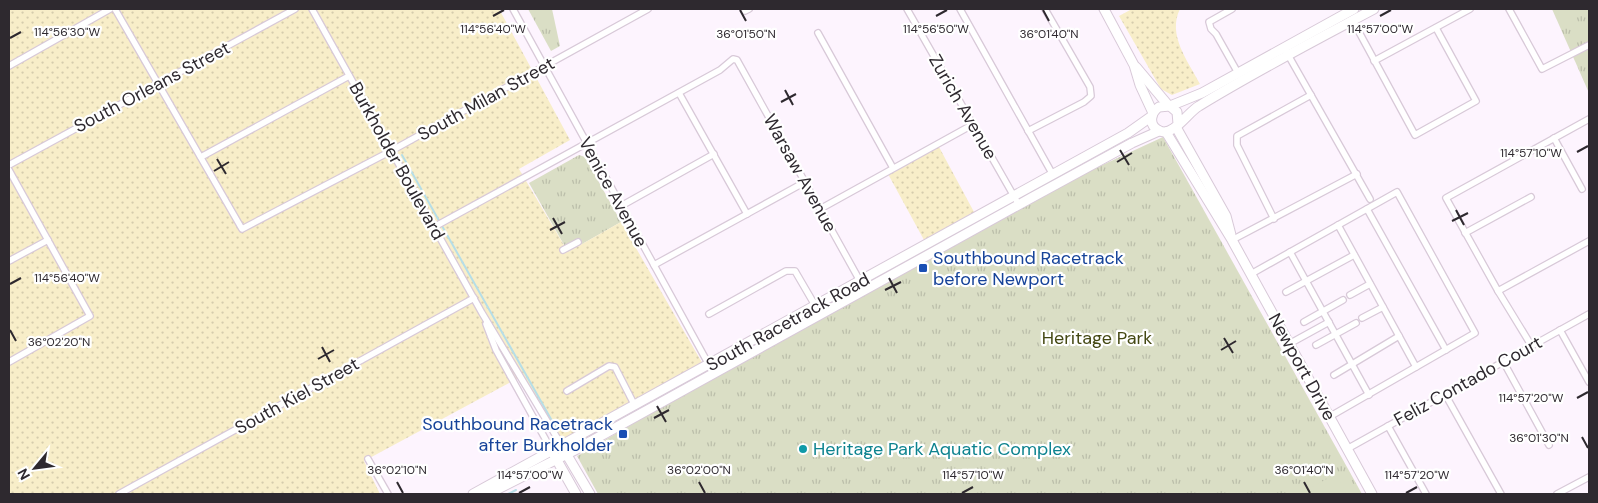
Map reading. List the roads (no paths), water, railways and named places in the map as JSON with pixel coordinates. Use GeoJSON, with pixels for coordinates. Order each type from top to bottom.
{"type":"FeatureCollection","features":[{"type":"Feature","properties":{"kind":"main road"},"geometry":{"type":"LineString","coordinates":[[1104,9],[1134,65],[1152,114],[1153,125],[1162,132],[1177,125],[1198,107],[1374,9]]}},
{"type":"Feature","properties":{"kind":"main road"},"geometry":{"type":"LineString","coordinates":[[1152,114],[1159,106],[1169,106],[1188,100],[1354,9]]}},
{"type":"Feature","properties":{"kind":"main road"},"geometry":{"type":"LineString","coordinates":[[1134,65],[1169,106],[1177,112],[1177,125]]}},
{"type":"Feature","properties":{"kind":"main road","name":"South Racetrack Road"},"geometry":{"type":"LineString","coordinates":[[488,494],[567,455],[714,374],[1014,196],[1128,133],[1152,114]]}},
{"type":"Feature","properties":{"kind":"main road","name":"Newport Drive"},"geometry":{"type":"LineString","coordinates":[[1177,125],[1226,216],[1232,240]]}},
{"type":"Feature","properties":{"kind":"main road","name":"Newport Drive"},"geometry":{"type":"LineString","coordinates":[[1162,132],[1232,240],[1372,494]]}},
{"type":"Feature","properties":{"kind":"main road","name":"South Racetrack Road"},"geometry":{"type":"LineString","coordinates":[[473,494],[816,307],[863,286],[1019,205],[1132,143],[1162,132]]}},
{"type":"Feature","properties":{"kind":"main road","name":"Burkholder Boulevard"},"geometry":{"type":"LineString","coordinates":[[562,446],[590,494]]}},
{"type":"Feature","properties":{"kind":"main road","name":"Burkholder Boulevard"},"geometry":{"type":"LineString","coordinates":[[552,451],[576,494]]}},
{"type":"Feature","properties":{"kind":"street"},"geometry":{"type":"LineString","coordinates":[[9,66],[110,9]]}},
{"type":"Feature","properties":{"kind":"street"},"geometry":{"type":"LineString","coordinates":[[115,9],[201,157],[349,76]]}},
{"type":"Feature","properties":{"kind":"street","name":"South Orleans Street"},"geometry":{"type":"LineString","coordinates":[[9,165],[295,9]]}},
{"type":"Feature","properties":{"kind":"street","name":"Burkholder Boulevard"},"geometry":{"type":"LineString","coordinates":[[312,9],[482,313],[562,446]]}},
{"type":"Feature","properties":{"kind":"street","name":"Venice Avenue"},"geometry":{"type":"LineString","coordinates":[[514,9],[586,144],[714,374]]}},
{"type":"Feature","properties":{"kind":"street","name":"South Milan Street"},"geometry":{"type":"LineString","coordinates":[[201,157],[242,229],[392,151],[648,9]]}},
{"type":"Feature","properties":{"kind":"street","name":"Zurich Avenue"},"geometry":{"type":"LineString","coordinates":[[907,9],[1019,205]]}},
{"type":"Feature","properties":{"kind":"street"},"geometry":{"type":"LineString","coordinates":[[960,9],[1053,175]]}},
{"type":"Feature","properties":{"kind":"street"},"geometry":{"type":"LineString","coordinates":[[1028,131],[1084,102],[1091,96],[1090,87],[1045,9]]}},
{"type":"Feature","properties":{"kind":"street"},"geometry":{"type":"LineString","coordinates":[[1232,9],[1209,22],[1211,29],[1216,34],[1238,73]]}},
{"type":"Feature","properties":{"kind":"street"},"geometry":{"type":"LineString","coordinates":[[1374,61],[1470,9]]}},
{"type":"Feature","properties":{"kind":"street"},"geometry":{"type":"LineString","coordinates":[[1509,9],[1542,69],[1589,44]]}},
{"type":"Feature","properties":{"kind":"street"},"geometry":{"type":"LineString","coordinates":[[1353,21],[1415,135],[1476,101],[1436,28]]}},
{"type":"Feature","properties":{"kind":"street"},"geometry":{"type":"LineString","coordinates":[[818,33],[893,168]]}},
{"type":"Feature","properties":{"kind":"street"},"geometry":{"type":"LineString","coordinates":[[1284,48],[1370,199]]}},
{"type":"Feature","properties":{"kind":"street","name":"Warsaw Avenue"},"geometry":{"type":"LineString","coordinates":[[679,93],[720,70],[733,59],[736,60],[863,286]]}},
{"type":"Feature","properties":{"kind":"street"},"geometry":{"type":"LineString","coordinates":[[434,227],[679,93],[747,214]]}},
{"type":"Feature","properties":{"kind":"street"},"geometry":{"type":"LineString","coordinates":[[1274,219],[1237,145],[1237,136],[1311,95]]}},
{"type":"Feature","properties":{"kind":"street"},"geometry":{"type":"LineString","coordinates":[[1531,345],[1498,291],[1446,198],[1589,119]]}},
{"type":"Feature","properties":{"kind":"street"},"geometry":{"type":"LineString","coordinates":[[820,209],[972,125]]}},
{"type":"Feature","properties":{"kind":"street"},"geometry":{"type":"LineString","coordinates":[[1554,138],[1582,189]]}},
{"type":"Feature","properties":{"kind":"street"},"geometry":{"type":"LineString","coordinates":[[621,206],[714,154]]}},
{"type":"Feature","properties":{"kind":"street"},"geometry":{"type":"LineString","coordinates":[[9,170],[90,316],[9,362]]}},
{"type":"Feature","properties":{"kind":"street"},"geometry":{"type":"LineString","coordinates":[[1232,240],[1357,174]]}},
{"type":"Feature","properties":{"kind":"street"},"geometry":{"type":"LineString","coordinates":[[654,265],[804,182]]}},
{"type":"Feature","properties":{"kind":"street"},"geometry":{"type":"LineString","coordinates":[[1251,274],[1397,192],[1475,334],[1329,417]]}},
{"type":"Feature","properties":{"kind":"street"},"geometry":{"type":"LineString","coordinates":[[1466,234],[1531,197]]}},
{"type":"Feature","properties":{"kind":"street"},"geometry":{"type":"LineString","coordinates":[[1367,209],[1446,350]]}},
{"type":"Feature","properties":{"kind":"street"},"geometry":{"type":"LineString","coordinates":[[1338,225],[1416,367]]}},
{"type":"Feature","properties":{"kind":"street"},"geometry":{"type":"LineString","coordinates":[[9,261],[48,240]]}},
{"type":"Feature","properties":{"kind":"street"},"geometry":{"type":"LineString","coordinates":[[1498,291],[1589,241]]}},
{"type":"Feature","properties":{"kind":"street"},"geometry":{"type":"LineString","coordinates":[[563,250],[578,242]]}},
{"type":"Feature","properties":{"kind":"street"},"geometry":{"type":"LineString","coordinates":[[1290,252],[1369,395]]}},
{"type":"Feature","properties":{"kind":"street"},"geometry":{"type":"LineString","coordinates":[[1286,292],[1354,255]]}},
{"type":"Feature","properties":{"kind":"street"},"geometry":{"type":"LineString","coordinates":[[709,314],[786,271],[796,272],[800,276],[816,307]]}},
{"type":"Feature","properties":{"kind":"street"},"geometry":{"type":"LineString","coordinates":[[1350,295],[1370,284]]}},
{"type":"Feature","properties":{"kind":"street","name":"South Kiel Street"},"geometry":{"type":"LineString","coordinates":[[119,494],[474,298]]}},
{"type":"Feature","properties":{"kind":"street"},"geometry":{"type":"LineString","coordinates":[[1304,322],[1343,300]]}},
{"type":"Feature","properties":{"kind":"street"},"geometry":{"type":"LineString","coordinates":[[1362,318],[1383,306]]}},
{"type":"Feature","properties":{"kind":"street","name":"Burkholder Boulevard"},"geometry":{"type":"LineString","coordinates":[[482,313],[496,350],[552,451]]}},
{"type":"Feature","properties":{"kind":"street","name":"Feliz Contado Court"},"geometry":{"type":"LineString","coordinates":[[1347,449],[1589,314]]}},
{"type":"Feature","properties":{"kind":"street"},"geometry":{"type":"LineString","coordinates":[[1289,344],[1329,322]]}},
{"type":"Feature","properties":{"kind":"street"},"geometry":{"type":"LineString","coordinates":[[1316,345],[1356,323]]}},
{"type":"Feature","properties":{"kind":"street"},"geometry":{"type":"LineString","coordinates":[[1560,330],[1589,382]]}},
{"type":"Feature","properties":{"kind":"street"},"geometry":{"type":"LineString","coordinates":[[1334,375],[1352,362],[1399,336]]}},
{"type":"Feature","properties":{"kind":"street"},"geometry":{"type":"LineString","coordinates":[[1502,361],[1549,445]]}},
{"type":"Feature","properties":{"kind":"street"},"geometry":{"type":"LineString","coordinates":[[566,391],[609,366],[615,367],[635,406]]}},
{"type":"Feature","properties":{"kind":"street"},"geometry":{"type":"LineString","coordinates":[[1445,394],[1501,494]]}},
{"type":"Feature","properties":{"kind":"street"},"geometry":{"type":"LineString","coordinates":[[1388,426],[1426,494]]}},
{"type":"Feature","properties":{"kind":"street"},"geometry":{"type":"LineString","coordinates":[[368,459],[388,494]]}},
{"type":"Feature","properties":{"kind":"street"},"geometry":{"type":"LineString","coordinates":[[1556,494],[1589,477]]}},
{"type":"Feature","properties":{"kind":"waterway"},"geometry":{"type":"LineString","coordinates":[[402,155],[556,428]]}},
{"type":"Feature","properties":{"kind":"waterway"},"geometry":{"type":"LineString","coordinates":[[508,494],[516,490]]}},
{"type":"Feature","properties":{"kind":"place","name":"Southbound Racetrack before Newport"},"geometry":{"type":"Point","coordinates":[923,268]}},
{"type":"Feature","properties":{"kind":"place","name":"Southbound Racetrack after Burkholder"},"geometry":{"type":"Point","coordinates":[623,434]}},
{"type":"Feature","properties":{"kind":"place","name":"Heritage Park Aquatic Complex"},"geometry":{"type":"Point","coordinates":[803,449]}},
{"type":"Feature","properties":{"kind":"park label","name":"Heritage Park"},"geometry":{"type":"Point","coordinates":[1097,338]}}]}
